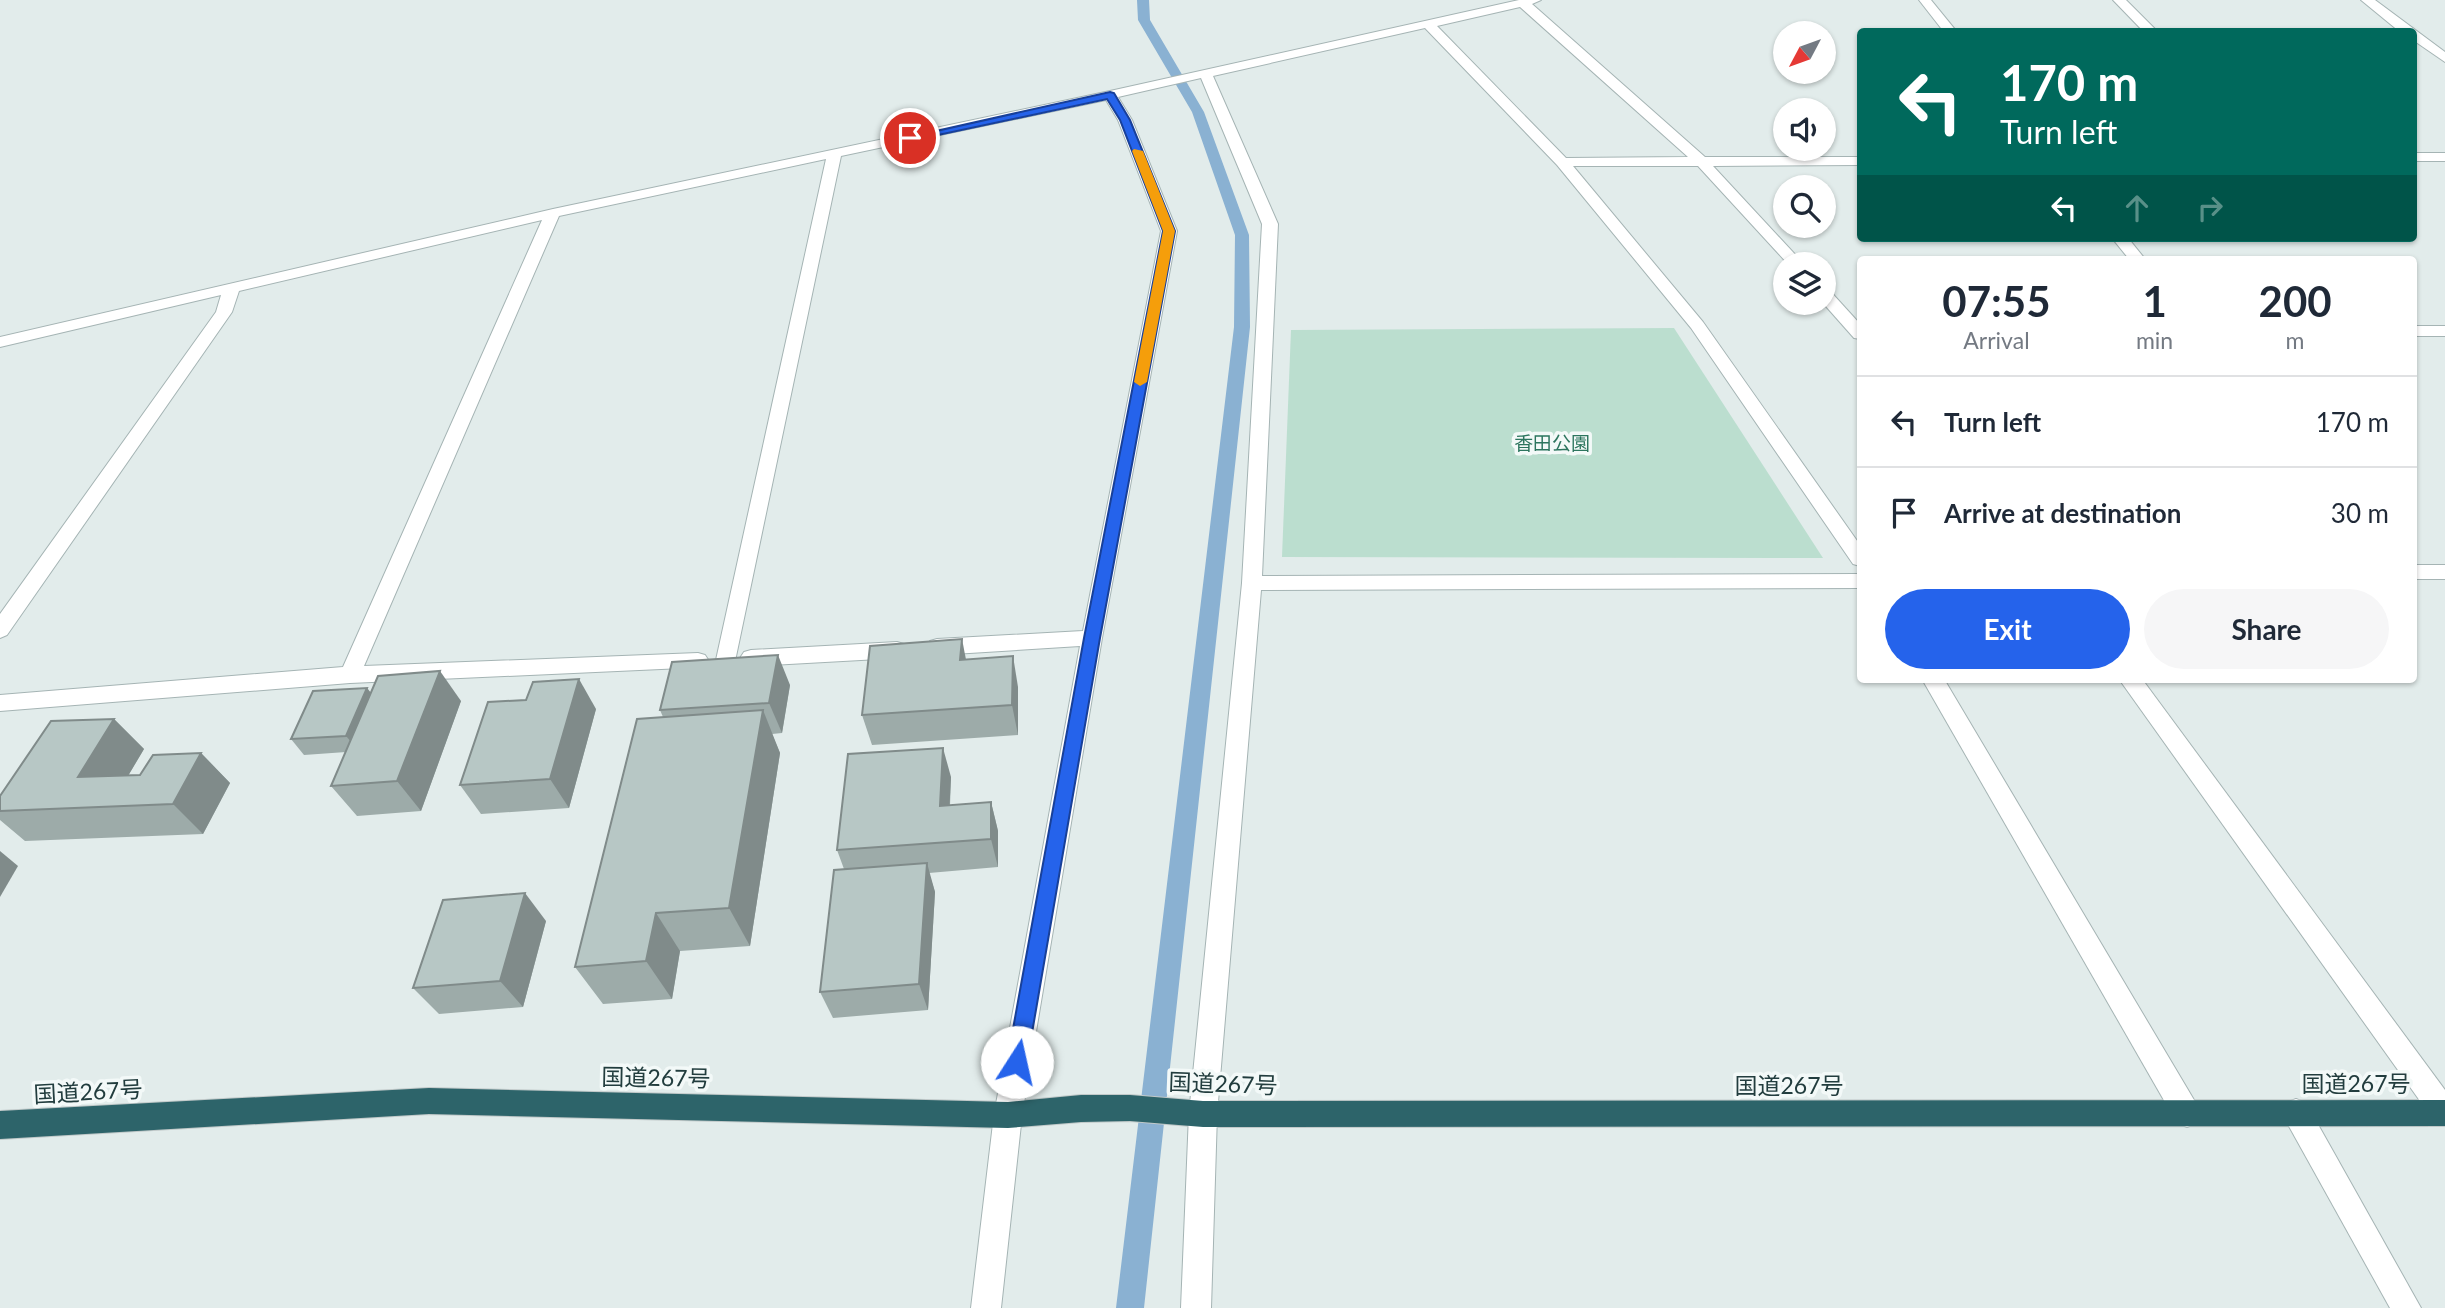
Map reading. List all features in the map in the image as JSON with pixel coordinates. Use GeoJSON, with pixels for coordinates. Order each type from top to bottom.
{"type":"FeatureCollection","features":[{"type":"Feature","properties":{"kind":"highway","name":"国道267号"},"geometry":{"type":"LineString","coordinates":[[0,1125],[429,1101],[1008,1115],[1073,1107],[1189,1112],[2445,1113]]}},
{"type":"Feature","properties":{"kind":"street"},"geometry":{"type":"LineString","coordinates":[[1926,0],[1948,28]]}},
{"type":"Feature","properties":{"kind":"street"},"geometry":{"type":"LineString","coordinates":[[2119,0],[2148,28]]}},
{"type":"Feature","properties":{"kind":"street"},"geometry":{"type":"LineString","coordinates":[[2367,0],[2404,28]]}},
{"type":"Feature","properties":{"kind":"street"},"geometry":{"type":"LineString","coordinates":[[0,342],[553,213],[1206,75],[1529,1],[1702,162],[1785,252]]}},
{"type":"Feature","properties":{"kind":"street"},"geometry":{"type":"LineString","coordinates":[[1427,23],[1562,162],[1697,325],[1857,555]]}},
{"type":"Feature","properties":{"kind":"street"},"geometry":{"type":"LineString","coordinates":[[2417,37],[2445,58]]}},
{"type":"Feature","properties":{"kind":"street"},"geometry":{"type":"LineString","coordinates":[[1196,1308],[1189,1112],[1252,583],[1270,224],[1206,75]]}},
{"type":"Feature","properties":{"kind":"street"},"geometry":{"type":"LineString","coordinates":[[986,1308],[1008,1115],[1092,638],[1169,231],[1125,120],[1110,95]]}},
{"type":"Feature","properties":{"kind":"street"},"geometry":{"type":"LineString","coordinates":[[727,660],[834,154]]}},
{"type":"Feature","properties":{"kind":"street"},"geometry":{"type":"LineString","coordinates":[[2417,157],[2445,157]]}},
{"type":"Feature","properties":{"kind":"street"},"geometry":{"type":"LineString","coordinates":[[1562,162],[1857,161]]}},
{"type":"Feature","properties":{"kind":"street"},"geometry":{"type":"LineString","coordinates":[[350,675],[553,213]]}},
{"type":"Feature","properties":{"kind":"street"},"geometry":{"type":"LineString","coordinates":[[2123,242],[2135,256]]}},
{"type":"Feature","properties":{"kind":"street"},"geometry":{"type":"LineString","coordinates":[[0,630],[225,312],[231,290]]}},
{"type":"Feature","properties":{"kind":"street"},"geometry":{"type":"LineString","coordinates":[[1836,307],[1857,331]]}},
{"type":"Feature","properties":{"kind":"street"},"geometry":{"type":"LineString","coordinates":[[2417,331],[2445,331]]}},
{"type":"Feature","properties":{"kind":"street"},"geometry":{"type":"LineString","coordinates":[[2417,572],[2445,572]]}},
{"type":"Feature","properties":{"kind":"street"},"geometry":{"type":"LineString","coordinates":[[1252,583],[1857,581]]}},
{"type":"Feature","properties":{"kind":"street"},"geometry":{"type":"LineString","coordinates":[[0,703],[350,675],[727,660],[1092,638]]}},
{"type":"Feature","properties":{"kind":"street"},"geometry":{"type":"LineString","coordinates":[[1935,683],[2187,1114]]}},
{"type":"Feature","properties":{"kind":"street"},"geometry":{"type":"LineString","coordinates":[[2133,683],[2445,1113]]}},
{"type":"Feature","properties":{"kind":"street"},"geometry":{"type":"LineString","coordinates":[[2296,1112],[2406,1308]]}},
{"type":"Feature","properties":{"kind":"green space","name":"香田公園"},"geometry":{"type":"Polygon","coordinates":[[[1674,328],[1823,558],[1282,557],[1291,330],[1674,328]]]}},
{"type":"Feature","properties":{"kind":"building"},"geometry":{"type":"Polygon","coordinates":[[[962,639],[960,660],[1013,656],[1012,705],[862,715],[870,646],[962,639]]]}},
{"type":"Feature","properties":{"kind":"building"},"geometry":{"type":"Polygon","coordinates":[[[778,655],[769,703],[660,710],[672,662],[778,655]]]}},
{"type":"Feature","properties":{"kind":"building"},"geometry":{"type":"Polygon","coordinates":[[[440,671],[397,781],[331,786],[378,676],[440,671]]]}},
{"type":"Feature","properties":{"kind":"building"},"geometry":{"type":"Polygon","coordinates":[[[579,679],[550,779],[460,785],[488,702],[526,700],[533,682],[579,679]]]}},
{"type":"Feature","properties":{"kind":"building"},"geometry":{"type":"Polygon","coordinates":[[[367,688],[346,736],[291,739],[313,691],[367,688]]]}},
{"type":"Feature","properties":{"kind":"building"},"geometry":{"type":"Polygon","coordinates":[[[763,710],[729,908],[656,913],[646,961],[575,967],[637,719],[763,710]]]}},
{"type":"Feature","properties":{"kind":"building"},"geometry":{"type":"Polygon","coordinates":[[[114,719],[78,777],[140,775],[153,755],[201,753],[173,804],[0,811],[0,796],[51,721],[114,719]]]}},
{"type":"Feature","properties":{"kind":"building"},"geometry":{"type":"Polygon","coordinates":[[[943,748],[940,806],[991,802],[991,839],[837,850],[848,754],[943,748]]]}},
{"type":"Feature","properties":{"kind":"building"},"geometry":{"type":"Polygon","coordinates":[[[927,863],[919,984],[820,992],[834,870],[927,863]]]}},
{"type":"Feature","properties":{"kind":"building"},"geometry":{"type":"Polygon","coordinates":[[[525,893],[500,981],[413,988],[443,900],[525,893]]]}},
{"type":"Feature","properties":{"kind":"waterway"},"geometry":{"type":"LineString","coordinates":[[1130,1308],[1242,327],[1242,235],[1198,112],[1144,20],[1143,0]]}},
{"type":"Feature","properties":{"kind":"slow traffic"},"geometry":{"type":"LineString","coordinates":[[1137,151],[1169,231],[1140,382]]}},
{"type":"Feature","properties":{"kind":"route"},"geometry":{"type":"LineString","coordinates":[[910,138],[1110,95],[1125,120],[1169,231],[1092,638],[1017,1062]]}}]}
